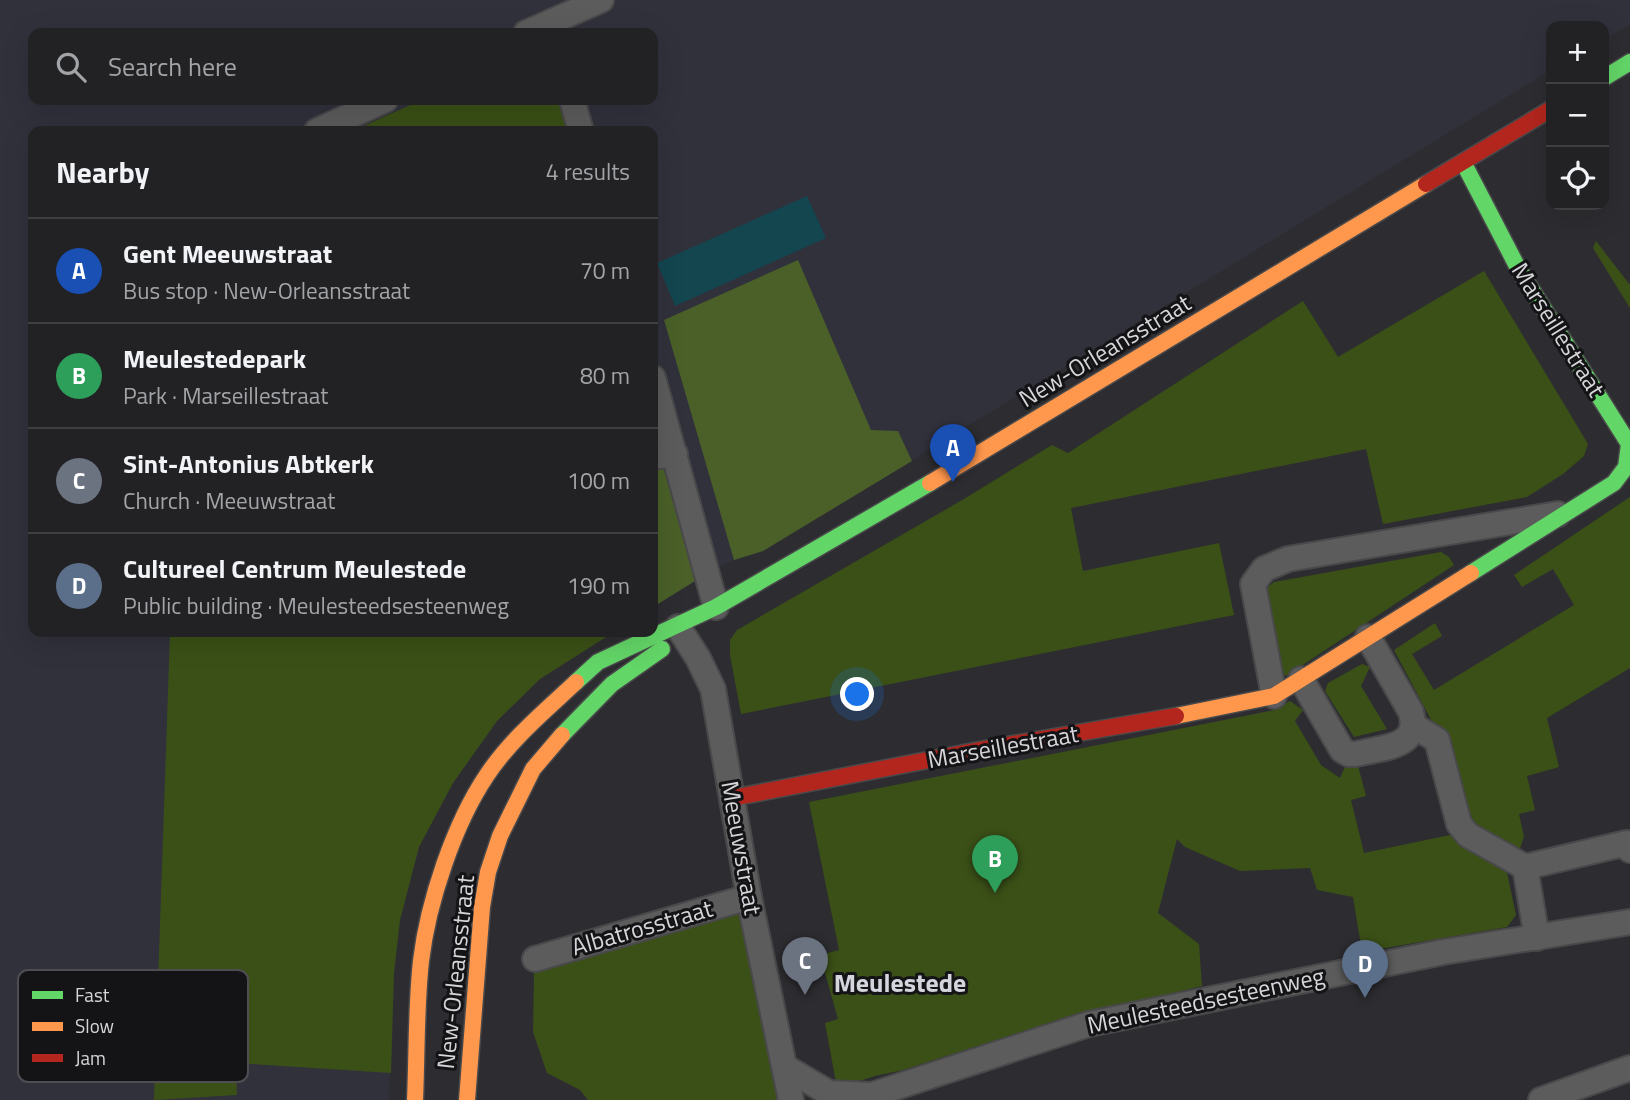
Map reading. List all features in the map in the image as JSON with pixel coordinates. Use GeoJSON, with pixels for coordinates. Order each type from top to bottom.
{"type":"FeatureCollection","features":[{"type":"Feature","properties":{"kind":"main road"},"geometry":{"type":"LineString","coordinates":[[1609,75],[1630,62]]}},
{"type":"Feature","properties":{"kind":"main road","name":"New-Orleansstraat"},"geometry":{"type":"LineString","coordinates":[[658,635],[716,607],[933,481],[1546,112]]}},
{"type":"Feature","properties":{"kind":"main road","name":"Marseillestraat"},"geometry":{"type":"LineString","coordinates":[[732,798],[990,748],[1134,725],[1274,696],[1614,483],[1626,467],[1629,444],[1518,268],[1464,162]]}},
{"type":"Feature","properties":{"kind":"main road","name":"New-Orleansstraat"},"geometry":{"type":"LineString","coordinates":[[467,1100],[482,907],[488,872],[500,836],[533,769],[570,726],[612,684],[659,653],[678,626]]}},
{"type":"Feature","properties":{"kind":"main road","name":"New-Orleansstraat"},"geometry":{"type":"LineString","coordinates":[[415,1100],[421,960],[436,891],[456,832],[487,775],[528,726],[598,662],[654,637]]}},
{"type":"Feature","properties":{"kind":"street"},"geometry":{"type":"LineString","coordinates":[[551,28],[601,0]]}},
{"type":"Feature","properties":{"kind":"street"},"geometry":{"type":"LineString","coordinates":[[328,126],[374,105]]}},
{"type":"Feature","properties":{"kind":"street"},"geometry":{"type":"LineString","coordinates":[[573,105],[580,126]]}},
{"type":"Feature","properties":{"kind":"street"},"geometry":{"type":"LineString","coordinates":[[658,413],[664,456],[716,607]]}},
{"type":"Feature","properties":{"kind":"street","name":"Marseillestraat"},"geometry":{"type":"LineString","coordinates":[[1274,696],[1253,584],[1264,569],[1288,559],[1565,512]]}},
{"type":"Feature","properties":{"kind":"street"},"geometry":{"type":"LineString","coordinates":[[1455,530],[1469,544],[1474,555],[1474,570]]}},
{"type":"Feature","properties":{"kind":"street","name":"Meeuwstraat"},"geometry":{"type":"LineString","coordinates":[[678,626],[713,689],[749,897],[788,1081]]}},
{"type":"Feature","properties":{"kind":"street"},"geometry":{"type":"LineString","coordinates":[[1301,679],[1342,750],[1356,754],[1405,741],[1412,734],[1414,726],[1411,712],[1368,637]]}},
{"type":"Feature","properties":{"kind":"street"},"geometry":{"type":"LineString","coordinates":[[1414,726],[1437,740],[1459,824],[1468,835],[1524,867],[1627,843],[1630,850]]}},
{"type":"Feature","properties":{"kind":"street"},"geometry":{"type":"LineString","coordinates":[[1524,867],[1538,938]]}},
{"type":"Feature","properties":{"kind":"street","name":"Albatrosstraat"},"geometry":{"type":"LineString","coordinates":[[535,959],[749,897]]}},
{"type":"Feature","properties":{"kind":"street","name":"Meulesteedsesteenweg"},"geometry":{"type":"LineString","coordinates":[[872,1098],[1089,1024],[1443,952],[1630,922]]}},
{"type":"Feature","properties":{"kind":"street"},"geometry":{"type":"LineString","coordinates":[[1541,1100],[1630,1068]]}},
{"type":"Feature","properties":{"kind":"street"},"geometry":{"type":"LineString","coordinates":[[788,1081],[829,1093],[872,1098]]}},
{"type":"Feature","properties":{"kind":"shaded area"},"geometry":{"type":"Polygon","coordinates":[[[0,0],[1630,0],[1630,25],[1609,36],[1609,21],[1546,21],[1546,73],[763,551],[726,563],[658,604],[658,126],[28,126],[28,637],[606,637],[540,679],[497,721],[453,783],[419,847],[400,920],[394,973],[389,1100],[0,1100],[0,0]]]}},
{"type":"Feature","properties":{"kind":"green space"},"geometry":{"type":"Polygon","coordinates":[[[410,105],[560,105],[566,126],[364,126],[410,105]]]}},
{"type":"Feature","properties":{"kind":"green space"},"geometry":{"type":"Polygon","coordinates":[[[1596,241],[1630,285],[1630,308],[1593,248],[1596,241]]]}},
{"type":"Feature","properties":{"kind":"green space"},"geometry":{"type":"Polygon","coordinates":[[[798,260],[871,430],[898,431],[912,461],[763,551],[734,560],[664,320],[798,260]]]}},
{"type":"Feature","properties":{"kind":"green space"},"geometry":{"type":"Polygon","coordinates":[[[1484,271],[1588,444],[1584,456],[1563,474],[1527,497],[1383,524],[1366,449],[1071,508],[1083,571],[1219,543],[1234,615],[741,714],[730,655],[730,640],[737,630],[1052,445],[1068,453],[1303,301],[1338,357],[1484,271]]]}},
{"type":"Feature","properties":{"kind":"green space"},"geometry":{"type":"Polygon","coordinates":[[[665,466],[695,581],[658,604],[658,467],[665,466]]]}},
{"type":"Feature","properties":{"kind":"green space"},"geometry":{"type":"Polygon","coordinates":[[[1630,497],[1630,668],[1547,718],[1559,767],[1527,776],[1535,810],[1519,814],[1524,837],[1519,851],[1463,822],[1446,748],[1394,650],[1435,623],[1442,636],[1412,654],[1434,690],[1574,605],[1553,569],[1522,587],[1514,575],[1630,497]]]}},
{"type":"Feature","properties":{"kind":"green space"},"geometry":{"type":"Polygon","coordinates":[[[1441,552],[1449,557],[1454,565],[1286,676],[1274,664],[1262,592],[1274,582],[1441,552]]]}},
{"type":"Feature","properties":{"kind":"green space"},"geometry":{"type":"Polygon","coordinates":[[[170,637],[606,637],[540,679],[497,721],[453,783],[419,847],[400,920],[394,973],[391,1073],[248,1064],[248,970],[158,970],[170,637]]]}},
{"type":"Feature","properties":{"kind":"green space"},"geometry":{"type":"Polygon","coordinates":[[[1362,664],[1370,667],[1361,686],[1387,729],[1354,737],[1325,691],[1328,683],[1362,664]]]}},
{"type":"Feature","properties":{"kind":"green space"},"geometry":{"type":"Polygon","coordinates":[[[1290,701],[1303,710],[1295,721],[1321,765],[1340,778],[1346,765],[1358,766],[1366,796],[1351,800],[1364,853],[1450,835],[1506,868],[1516,915],[1507,927],[1362,952],[1353,897],[1317,890],[1310,868],[1240,871],[1185,847],[1177,839],[1158,913],[1199,944],[1202,986],[1046,1024],[903,1070],[837,1088],[825,1023],[838,1019],[820,955],[839,950],[809,802],[1275,710],[1290,701]]]}},
{"type":"Feature","properties":{"kind":"green space"},"geometry":{"type":"Polygon","coordinates":[[[744,909],[781,1100],[588,1100],[580,1090],[547,1073],[533,1032],[534,972],[744,909]]]}},
{"type":"Feature","properties":{"kind":"green space"},"geometry":{"type":"Polygon","coordinates":[[[155,1082],[237,1082],[237,1095],[154,1100],[155,1082]]]}},
{"type":"Feature","properties":{"kind":"water"},"geometry":{"type":"Polygon","coordinates":[[[807,196],[826,238],[675,306],[658,263],[807,196]]]}},
{"type":"Feature","properties":{"kind":"traffic: fast"},"geometry":{"type":"LineString","coordinates":[[1609,75],[1630,62]]}},
{"type":"Feature","properties":{"kind":"traffic: fast"},"geometry":{"type":"LineString","coordinates":[[1463,162],[1518,268],[1629,444],[1626,467],[1614,483],[1471,573]]}},
{"type":"Feature","properties":{"kind":"traffic: fast"},"geometry":{"type":"LineString","coordinates":[[658,634],[716,607],[930,483]]}},
{"type":"Feature","properties":{"kind":"traffic: fast"},"geometry":{"type":"LineString","coordinates":[[576,682],[598,662],[652,637]]}},
{"type":"Feature","properties":{"kind":"traffic: fast"},"geometry":{"type":"LineString","coordinates":[[562,735],[612,684],[662,649]]}},
{"type":"Feature","properties":{"kind":"traffic: slow"},"geometry":{"type":"LineString","coordinates":[[930,483],[1426,184]]}},
{"type":"Feature","properties":{"kind":"traffic: slow"},"geometry":{"type":"LineString","coordinates":[[1176,716],[1274,696],[1471,573]]}},
{"type":"Feature","properties":{"kind":"traffic: slow"},"geometry":{"type":"LineString","coordinates":[[415,1100],[417,1013],[424,938],[436,889],[453,840],[475,795],[496,762],[529,726],[576,682]]}},
{"type":"Feature","properties":{"kind":"traffic: slow"},"geometry":{"type":"LineString","coordinates":[[467,1100],[482,907],[488,872],[500,836],[533,769],[562,735]]}},
{"type":"Feature","properties":{"kind":"traffic: jam"},"geometry":{"type":"LineString","coordinates":[[1426,184],[1546,112]]}},
{"type":"Feature","properties":{"kind":"traffic: jam"},"geometry":{"type":"LineString","coordinates":[[732,798],[990,748],[1176,716]]}},
{"type":"Feature","properties":{"kind":"place","name":"Gent Meeuwstraat"},"geometry":{"type":"Point","coordinates":[953,482]}},
{"type":"Feature","properties":{"kind":"place","name":"Meulestedepark"},"geometry":{"type":"Point","coordinates":[995,893]}},
{"type":"Feature","properties":{"kind":"place","name":"Sint-Antonius Abtkerk"},"geometry":{"type":"Point","coordinates":[805,995]}},
{"type":"Feature","properties":{"kind":"place","name":"Cultureel Centrum Meulestede"},"geometry":{"type":"Point","coordinates":[1365,998]}},
{"type":"Feature","properties":{"kind":"district","name":"Meulestede"},"geometry":{"type":"Point","coordinates":[900,983]}}]}
